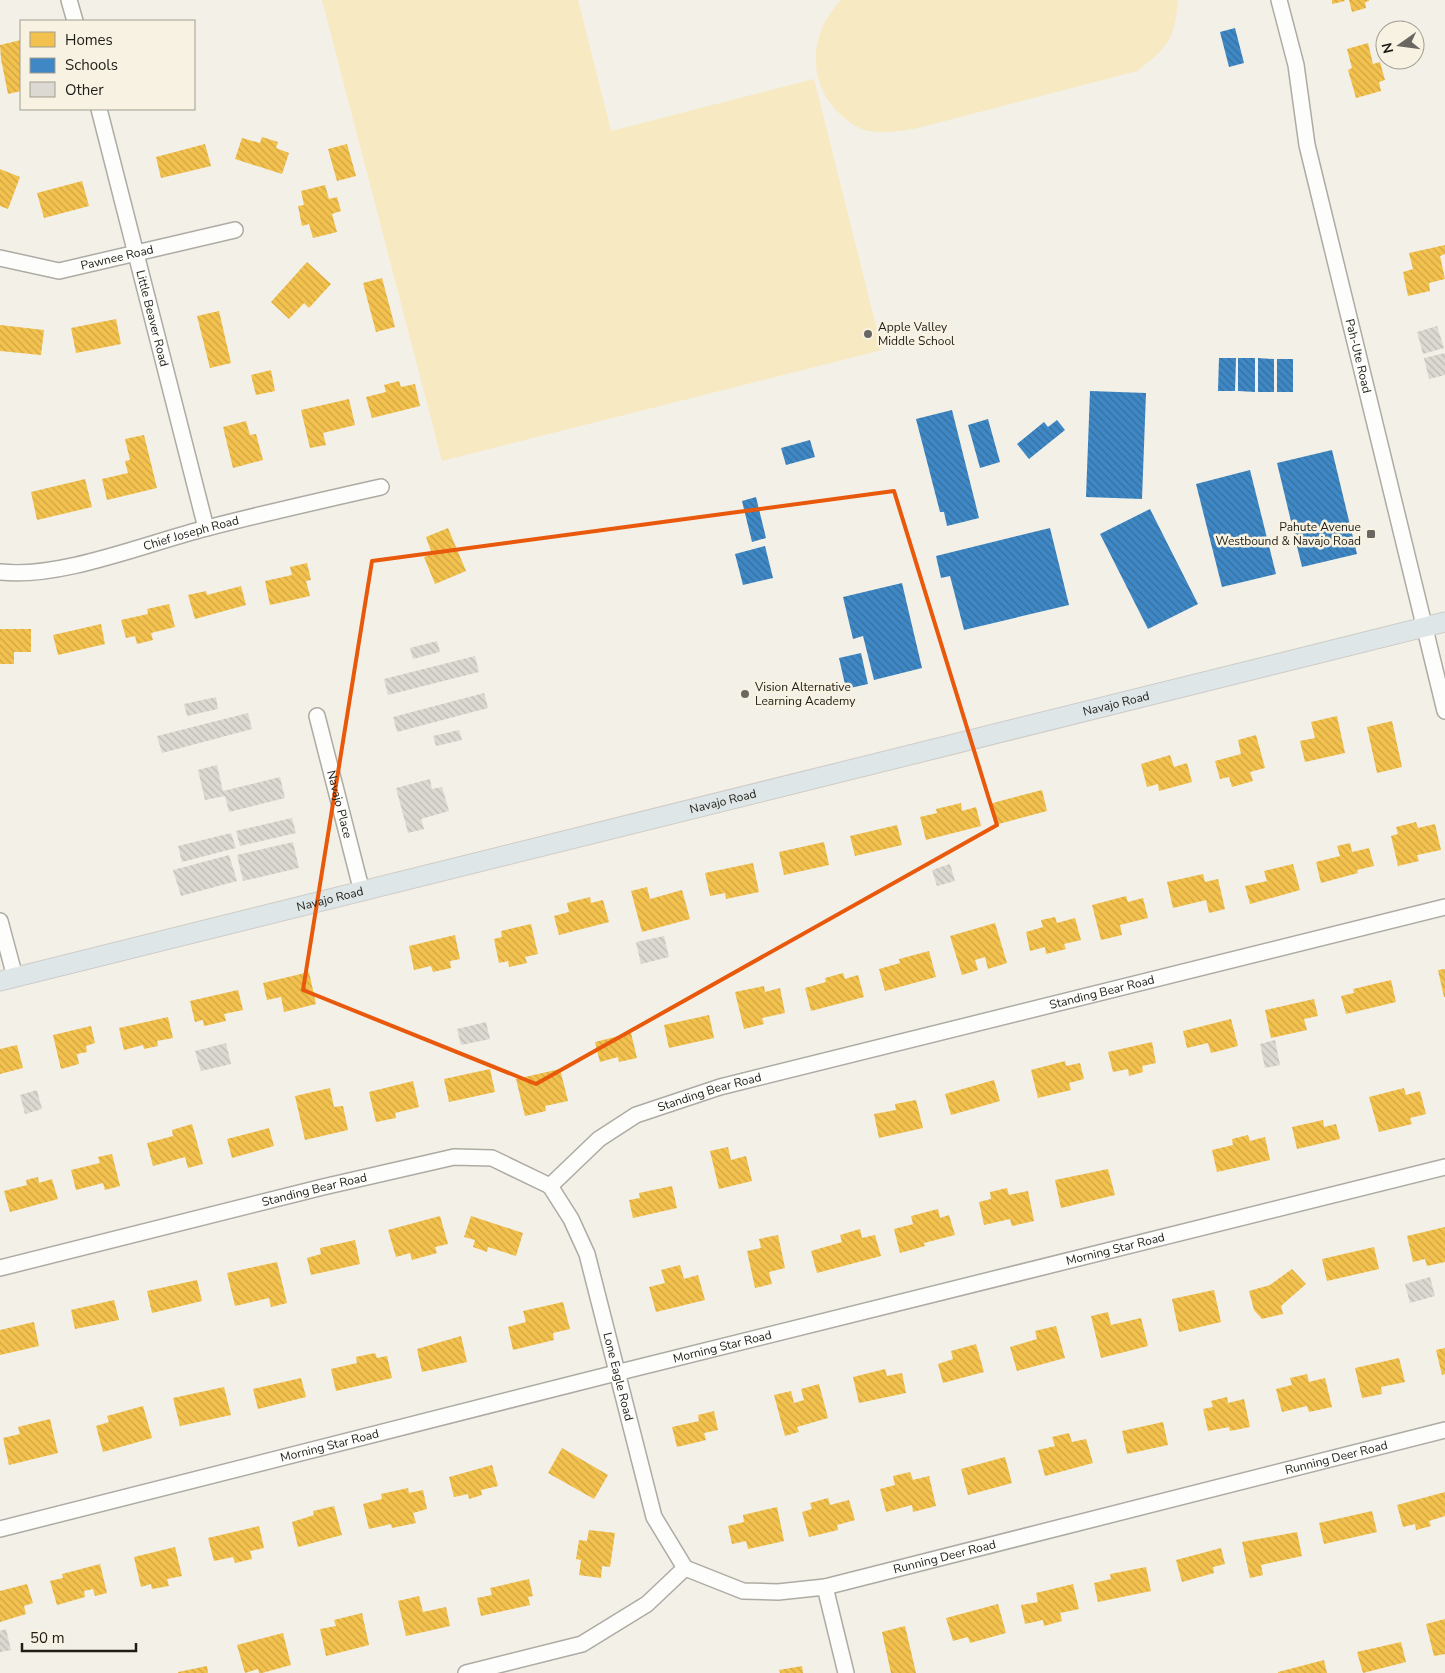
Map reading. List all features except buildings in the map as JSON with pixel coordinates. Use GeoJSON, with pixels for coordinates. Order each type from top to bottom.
{"type":"FeatureCollection","features":[{"type":"Feature","properties":{"kind":"main road","name":"Navajo Road"},"geometry":{"type":"LineString","coordinates":[[8,979],[1445,622]]}},
{"type":"Feature","properties":{"kind":"street"},"geometry":{"type":"LineString","coordinates":[[69,0],[75,20]]}},
{"type":"Feature","properties":{"kind":"street","name":"Pah-Ute Road"},"geometry":{"type":"LineString","coordinates":[[1280,0],[1296,65],[1307,145],[1445,711]]}},
{"type":"Feature","properties":{"kind":"street","name":"Little Beaver Road"},"geometry":{"type":"LineString","coordinates":[[99,110],[206,528]]}},
{"type":"Feature","properties":{"kind":"street","name":"Pawnee Road"},"geometry":{"type":"LineString","coordinates":[[0,258],[59,271],[234,230]]}},
{"type":"Feature","properties":{"kind":"street","name":"Chief Joseph Road"},"geometry":{"type":"LineString","coordinates":[[0,572],[15,574],[59,568],[206,528],[381,487]]}},
{"type":"Feature","properties":{"kind":"street","name":"Navajo Place"},"geometry":{"type":"LineString","coordinates":[[318,716],[362,892]]}},
{"type":"Feature","properties":{"kind":"street","name":"Standing Bear Road"},"geometry":{"type":"LineString","coordinates":[[0,1268],[323,1187],[454,1157],[492,1158],[550,1186],[599,1139],[636,1115],[720,1087],[1445,907]]}},
{"type":"Feature","properties":{"kind":"street"},"geometry":{"type":"LineString","coordinates":[[0,921],[8,979]]}},
{"type":"Feature","properties":{"kind":"street","name":"Morning Star Road"},"geometry":{"type":"LineString","coordinates":[[0,1529],[616,1373],[1445,1167]]}},
{"type":"Feature","properties":{"kind":"street","name":"Lone Eagle Road"},"geometry":{"type":"LineString","coordinates":[[550,1186],[571,1219],[587,1254],[654,1516],[686,1568]]}},
{"type":"Feature","properties":{"kind":"street","name":"Running Deer Road"},"geometry":{"type":"LineString","coordinates":[[686,1568],[743,1591],[778,1592],[825,1587],[1445,1430]]}},
{"type":"Feature","properties":{"kind":"street"},"geometry":{"type":"LineString","coordinates":[[466,1673],[582,1644],[647,1604],[686,1568]]}},
{"type":"Feature","properties":{"kind":"street"},"geometry":{"type":"LineString","coordinates":[[825,1587],[846,1673]]}},
{"type":"Feature","properties":{"kind":"highlighted area"},"geometry":{"type":"Polygon","coordinates":[[[894,491],[997,825],[536,1084],[303,990],[372,561],[894,491]]]}},
{"type":"Feature","properties":{"kind":"shaded area"},"geometry":{"type":"Polygon","coordinates":[[[322,0],[578,0],[611,131],[814,79],[882,350],[442,461],[322,0]]]}},
{"type":"Feature","properties":{"kind":"shaded area"},"geometry":{"type":"Polygon","coordinates":[[[841,0],[1178,0],[1172,34],[1168,41],[1156,55],[1137,71],[918,128],[877,132],[861,129],[838,113],[819,83],[816,49],[829,15],[841,0]]]}},
{"type":"Feature","properties":{"kind":"place","name":"Apple Valley Middle School"},"geometry":{"type":"Point","coordinates":[868,334]}},
{"type":"Feature","properties":{"kind":"place","name":"Pahute Avenue Westbound & Navajo Road"},"geometry":{"type":"Point","coordinates":[1371,534]}},
{"type":"Feature","properties":{"kind":"place","name":"Vision Alternative Learning Academy"},"geometry":{"type":"Point","coordinates":[745,694]}}]}
